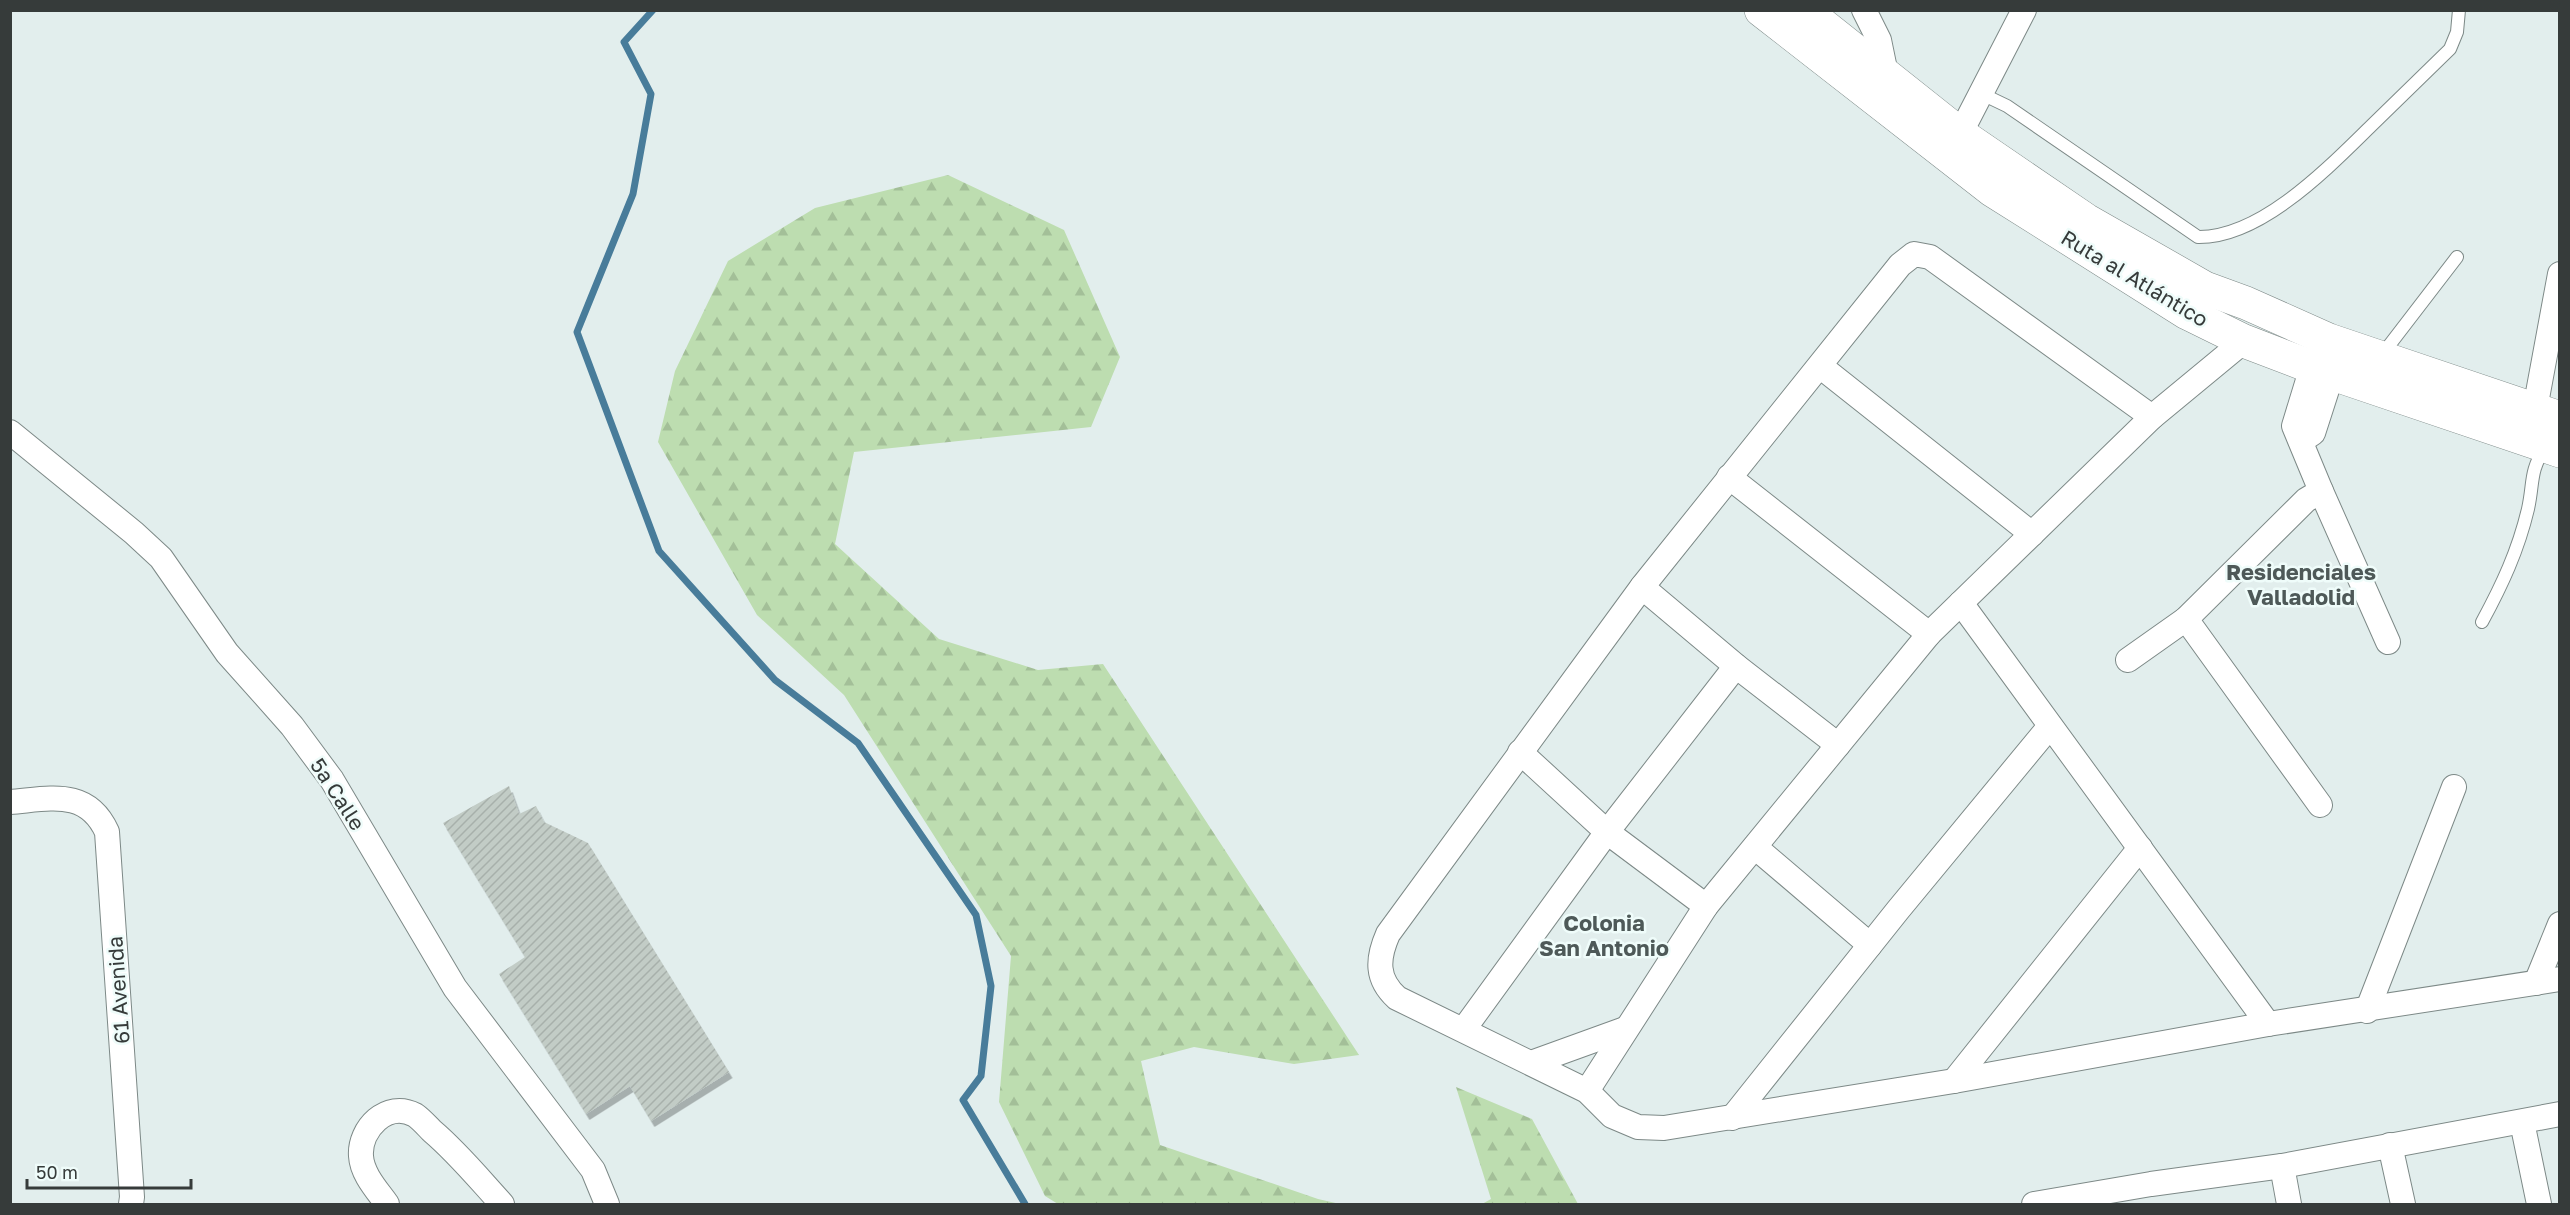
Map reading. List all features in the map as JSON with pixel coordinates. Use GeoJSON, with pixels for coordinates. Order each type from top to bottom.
{"type":"FeatureCollection","features":[{"type":"Feature","properties":{"kind":"highway","name":"Ruta al Atlántico"},"geometry":{"type":"LineString","coordinates":[[1761,10],[1992,190],[2187,313],[2244,341],[2322,370],[2550,431]]}},
{"type":"Feature","properties":{"kind":"highway","name":"Ruta al Atlántico"},"geometry":{"type":"LineString","coordinates":[[1804,10],[1960,135],[2086,220],[2205,288],[2246,303],[2329,340],[2380,357],[2550,431]]}},
{"type":"Feature","properties":{"kind":"street"},"geometry":{"type":"LineString","coordinates":[[1960,135],[2024,10]]}},
{"type":"Feature","properties":{"kind":"street"},"geometry":{"type":"LineString","coordinates":[[1868,12],[1879,40],[1886,74]]}},
{"type":"Feature","properties":{"kind":"street"},"geometry":{"type":"LineString","coordinates":[[2152,417],[1930,257],[1914,254],[1900,265],[1642,587],[1388,934],[1382,949],[1382,979],[1386,988],[1397,998],[1587,1091],[1612,1116],[1638,1127],[1664,1128],[1954,1081],[2268,1024],[2367,1011],[2548,981],[2559,924]]}},
{"type":"Feature","properties":{"kind":"street"},"geometry":{"type":"LineString","coordinates":[[2550,431],[2559,274]]}},
{"type":"Feature","properties":{"kind":"street"},"geometry":{"type":"LineString","coordinates":[[1587,1091],[1706,906],[1929,634],[2152,417],[2244,341]]}},
{"type":"Feature","properties":{"kind":"street"},"geometry":{"type":"LineString","coordinates":[[1820,366],[2032,534]]}},
{"type":"Feature","properties":{"kind":"street"},"geometry":{"type":"LineString","coordinates":[[2322,370],[2294,426],[2388,642]]}},
{"type":"Feature","properties":{"kind":"street","name":"5a Calle"},"geometry":{"type":"LineString","coordinates":[[10,432],[134,533],[161,558],[227,653],[292,726],[332,780],[455,988],[593,1170],[607,1204]]}},
{"type":"Feature","properties":{"kind":"street"},"geometry":{"type":"LineString","coordinates":[[1730,477],[1929,634]]}},
{"type":"Feature","properties":{"kind":"street"},"geometry":{"type":"LineString","coordinates":[[2128,660],[2186,619],[2306,500],[2321,492]]}},
{"type":"Feature","properties":{"kind":"street"},"geometry":{"type":"LineString","coordinates":[[1642,587],[1736,666],[1838,745]]}},
{"type":"Feature","properties":{"kind":"street"},"geometry":{"type":"LineString","coordinates":[[1961,603],[2268,1024]]}},
{"type":"Feature","properties":{"kind":"street"},"geometry":{"type":"LineString","coordinates":[[2186,619],[2320,805]]}},
{"type":"Feature","properties":{"kind":"street"},"geometry":{"type":"LineString","coordinates":[[1464,1029],[1607,832],[1736,666]]}},
{"type":"Feature","properties":{"kind":"street"},"geometry":{"type":"LineString","coordinates":[[1732,1118],[1870,945],[2050,726]]}},
{"type":"Feature","properties":{"kind":"street"},"geometry":{"type":"LineString","coordinates":[[1520,752],[1607,832],[1706,906]]}},
{"type":"Feature","properties":{"kind":"street"},"geometry":{"type":"LineString","coordinates":[[2367,1011],[2454,787]]}},
{"type":"Feature","properties":{"kind":"street","name":"61 Avenida"},"geometry":{"type":"LineString","coordinates":[[10,802],[66,798],[76,801],[94,811],[107,832],[132,1185],[131,1204]]}},
{"type":"Feature","properties":{"kind":"street"},"geometry":{"type":"LineString","coordinates":[[1755,847],[1870,945]]}},
{"type":"Feature","properties":{"kind":"street"},"geometry":{"type":"LineString","coordinates":[[1954,1081],[2140,848]]}},
{"type":"Feature","properties":{"kind":"street"},"geometry":{"type":"LineString","coordinates":[[1531,1063],[1625,1029]]}},
{"type":"Feature","properties":{"kind":"street"},"geometry":{"type":"LineString","coordinates":[[387,1204],[364,1172],[361,1157],[365,1133],[381,1116],[403,1112],[415,1115],[453,1149],[502,1204]]}},
{"type":"Feature","properties":{"kind":"street"},"geometry":{"type":"LineString","coordinates":[[2034,1204],[2153,1194],[2390,1145],[2559,1114]]}},
{"type":"Feature","properties":{"kind":"street"},"geometry":{"type":"LineString","coordinates":[[2522,1122],[2539,1204]]}},
{"type":"Feature","properties":{"kind":"street"},"geometry":{"type":"LineString","coordinates":[[2390,1145],[2403,1204]]}},
{"type":"Feature","properties":{"kind":"street"},"geometry":{"type":"LineString","coordinates":[[2282,1167],[2289,1204]]}},
{"type":"Feature","properties":{"kind":"lane"},"geometry":{"type":"LineString","coordinates":[[1982,94],[2007,106],[2198,237],[2212,237],[2249,224],[2310,185],[2450,49],[2457,32],[2459,10]]}},
{"type":"Feature","properties":{"kind":"lane"},"geometry":{"type":"LineString","coordinates":[[2380,357],[2457,257]]}},
{"type":"Feature","properties":{"kind":"lane"},"geometry":{"type":"LineString","coordinates":[[2482,622],[2511,567],[2528,508],[2534,464],[2550,431]]}},
{"type":"Feature","properties":{"kind":"green space"},"geometry":{"type":"Polygon","coordinates":[[[948,175],[1064,230],[1120,357],[1091,427],[854,452],[835,544],[939,639],[1038,670],[1103,664],[1359,1055],[1294,1064],[1194,1047],[1141,1061],[1160,1145],[1318,1199],[1340,1204],[1058,1204],[1045,1196],[999,1102],[1011,956],[844,695],[757,615],[658,442],[675,371],[728,261],[815,208],[948,175]]]}},
{"type":"Feature","properties":{"kind":"green space"},"geometry":{"type":"Polygon","coordinates":[[[1456,1087],[1532,1119],[1578,1204],[1482,1204],[1491,1199],[1456,1087]]]}},
{"type":"Feature","properties":{"kind":"building"},"geometry":{"type":"Polygon","coordinates":[[[509,786],[519,814],[536,806],[544,822],[588,843],[729,1072],[651,1121],[630,1086],[586,1114],[499,974],[525,957],[443,823],[509,786]]]}},
{"type":"Feature","properties":{"kind":"waterway"},"geometry":{"type":"LineString","coordinates":[[653,10],[624,42],[651,94],[633,194],[577,332],[659,551],[775,680],[858,743],[976,915],[991,986],[981,1076],[963,1100],[1025,1204]]}},
{"type":"Feature","properties":{"kind":"district","name":"Residenciales Valladolid"},"geometry":{"type":"Point","coordinates":[2301,584]}},
{"type":"Feature","properties":{"kind":"district","name":"Colonia San Antonio"},"geometry":{"type":"Point","coordinates":[1604,934]}}]}
